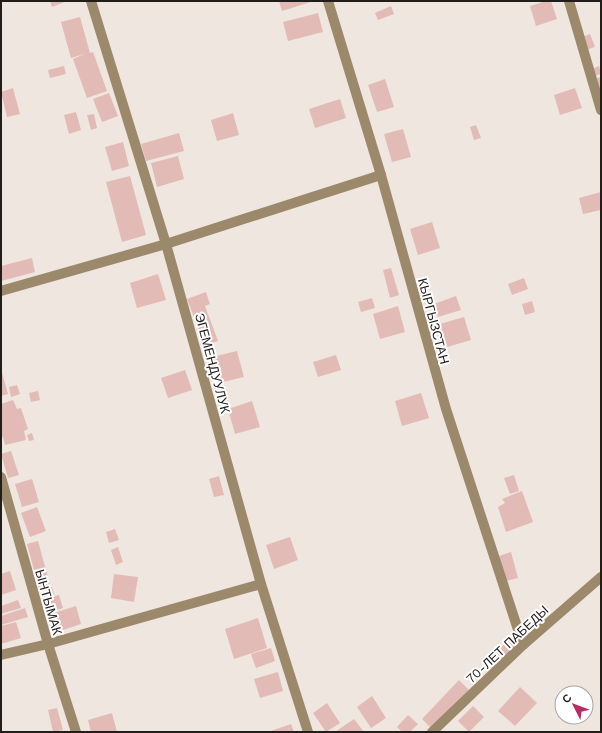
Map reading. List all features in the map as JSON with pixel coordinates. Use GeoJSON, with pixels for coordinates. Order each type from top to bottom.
{"type":"FeatureCollection","features":[{"type":"Feature","properties":{"kind":"street","name":"ЭГЕМЕНДУУЛУК"},"geometry":{"type":"LineString","coordinates":[[91,1],[166,244],[261,584],[308,732]]}},
{"type":"Feature","properties":{"kind":"street","name":"КЫРГЫЗСТАН"},"geometry":{"type":"LineString","coordinates":[[328,1],[380,175],[446,409],[523,645]]}},
{"type":"Feature","properties":{"kind":"street"},"geometry":{"type":"LineString","coordinates":[[569,1],[601,110]]}},
{"type":"Feature","properties":{"kind":"street"},"geometry":{"type":"LineString","coordinates":[[1,291],[166,244],[380,175]]}},
{"type":"Feature","properties":{"kind":"street","name":"ЫНТЫМАК"},"geometry":{"type":"LineString","coordinates":[[1,477],[48,644],[76,732]]}},
{"type":"Feature","properties":{"kind":"street","name":"70-ЛЕТ ПАБЕДЫ"},"geometry":{"type":"LineString","coordinates":[[432,732],[523,645],[601,577]]}},
{"type":"Feature","properties":{"kind":"street"},"geometry":{"type":"LineString","coordinates":[[1,655],[48,644],[261,584]]}},
{"type":"Feature","properties":{"kind":"building"},"geometry":{"type":"Polygon","coordinates":[[[50,1],[67,1],[52,7],[50,1]]]}},
{"type":"Feature","properties":{"kind":"building"},"geometry":{"type":"Polygon","coordinates":[[[279,1],[314,1],[282,11],[279,1]]]}},
{"type":"Feature","properties":{"kind":"building"},"geometry":{"type":"Polygon","coordinates":[[[551,1],[557,19],[536,26],[530,6],[551,1]]]}},
{"type":"Feature","properties":{"kind":"building"},"geometry":{"type":"Polygon","coordinates":[[[391,6],[394,14],[378,20],[375,13],[391,6]]]}},
{"type":"Feature","properties":{"kind":"building"},"geometry":{"type":"Polygon","coordinates":[[[318,13],[323,32],[288,41],[283,22],[318,13]]]}},
{"type":"Feature","properties":{"kind":"building"},"geometry":{"type":"Polygon","coordinates":[[[80,17],[90,53],[93,52],[107,91],[87,98],[73,59],[84,54],[71,58],[61,22],[80,17]]]}},
{"type":"Feature","properties":{"kind":"building"},"geometry":{"type":"Polygon","coordinates":[[[590,34],[595,47],[586,50],[582,37],[590,34]]]}},
{"type":"Feature","properties":{"kind":"building"},"geometry":{"type":"Polygon","coordinates":[[[64,66],[66,74],[50,78],[48,70],[64,66]]]}},
{"type":"Feature","properties":{"kind":"building"},"geometry":{"type":"Polygon","coordinates":[[[599,66],[601,74],[594,76],[592,69],[599,66]]]}},
{"type":"Feature","properties":{"kind":"building"},"geometry":{"type":"Polygon","coordinates":[[[601,77],[601,91],[598,92],[594,79],[601,77]]]}},
{"type":"Feature","properties":{"kind":"building"},"geometry":{"type":"Polygon","coordinates":[[[385,79],[394,107],[377,112],[368,85],[385,79]]]}},
{"type":"Feature","properties":{"kind":"building"},"geometry":{"type":"Polygon","coordinates":[[[13,88],[20,114],[7,117],[1,92],[13,88]]]}},
{"type":"Feature","properties":{"kind":"building"},"geometry":{"type":"Polygon","coordinates":[[[575,88],[582,108],[560,115],[554,95],[575,88]]]}},
{"type":"Feature","properties":{"kind":"building"},"geometry":{"type":"Polygon","coordinates":[[[109,93],[118,116],[102,122],[93,99],[109,93]]]}},
{"type":"Feature","properties":{"kind":"building"},"geometry":{"type":"Polygon","coordinates":[[[340,99],[346,118],[315,128],[309,109],[340,99]]]}},
{"type":"Feature","properties":{"kind":"building"},"geometry":{"type":"Polygon","coordinates":[[[76,112],[81,130],[69,134],[64,115],[76,112]]]}},
{"type":"Feature","properties":{"kind":"building"},"geometry":{"type":"Polygon","coordinates":[[[233,113],[239,135],[217,141],[211,120],[233,113]]]}},
{"type":"Feature","properties":{"kind":"building"},"geometry":{"type":"Polygon","coordinates":[[[94,114],[97,128],[91,130],[87,115],[94,114]]]}},
{"type":"Feature","properties":{"kind":"building"},"geometry":{"type":"Polygon","coordinates":[[[476,125],[481,138],[474,140],[470,127],[476,125]]]}},
{"type":"Feature","properties":{"kind":"building"},"geometry":{"type":"Polygon","coordinates":[[[403,129],[411,157],[392,162],[384,134],[403,129]]]}},
{"type":"Feature","properties":{"kind":"building"},"geometry":{"type":"Polygon","coordinates":[[[179,133],[184,151],[146,161],[141,144],[179,133]]]}},
{"type":"Feature","properties":{"kind":"building"},"geometry":{"type":"Polygon","coordinates":[[[123,142],[129,166],[112,171],[105,147],[123,142]]]}},
{"type":"Feature","properties":{"kind":"building"},"geometry":{"type":"Polygon","coordinates":[[[178,156],[184,179],[157,187],[151,163],[178,156]]]}},
{"type":"Feature","properties":{"kind":"building"},"geometry":{"type":"Polygon","coordinates":[[[130,176],[146,235],[122,242],[106,182],[130,176]]]}},
{"type":"Feature","properties":{"kind":"building"},"geometry":{"type":"Polygon","coordinates":[[[601,192],[601,210],[583,214],[579,198],[601,192]]]}},
{"type":"Feature","properties":{"kind":"building"},"geometry":{"type":"Polygon","coordinates":[[[432,222],[440,248],[418,255],[410,229],[432,222]]]}},
{"type":"Feature","properties":{"kind":"building"},"geometry":{"type":"Polygon","coordinates":[[[32,258],[35,272],[1,281],[1,266],[32,258]]]}},
{"type":"Feature","properties":{"kind":"building"},"geometry":{"type":"Polygon","coordinates":[[[391,268],[399,295],[390,298],[383,270],[391,268]]]}},
{"type":"Feature","properties":{"kind":"building"},"geometry":{"type":"Polygon","coordinates":[[[158,274],[166,300],[137,308],[130,283],[158,274]]]}},
{"type":"Feature","properties":{"kind":"building"},"geometry":{"type":"Polygon","coordinates":[[[524,278],[528,289],[512,295],[508,284],[524,278]]]}},
{"type":"Feature","properties":{"kind":"building"},"geometry":{"type":"Polygon","coordinates":[[[206,292],[210,304],[205,306],[218,341],[205,346],[187,299],[206,292]]]}},
{"type":"Feature","properties":{"kind":"building"},"geometry":{"type":"Polygon","coordinates":[[[456,296],[461,310],[438,317],[434,304],[456,296]]]}},
{"type":"Feature","properties":{"kind":"building"},"geometry":{"type":"Polygon","coordinates":[[[372,298],[375,308],[361,312],[358,302],[372,298]]]}},
{"type":"Feature","properties":{"kind":"building"},"geometry":{"type":"Polygon","coordinates":[[[532,301],[535,312],[525,315],[522,304],[532,301]]]}},
{"type":"Feature","properties":{"kind":"building"},"geometry":{"type":"Polygon","coordinates":[[[398,306],[405,332],[380,339],[373,314],[398,306]]]}},
{"type":"Feature","properties":{"kind":"building"},"geometry":{"type":"Polygon","coordinates":[[[464,317],[471,340],[447,347],[440,324],[464,317]]]}},
{"type":"Feature","properties":{"kind":"building"},"geometry":{"type":"Polygon","coordinates":[[[237,351],[244,377],[219,383],[212,357],[237,351]]]}},
{"type":"Feature","properties":{"kind":"building"},"geometry":{"type":"Polygon","coordinates":[[[336,355],[341,370],[318,377],[313,362],[336,355]]]}},
{"type":"Feature","properties":{"kind":"building"},"geometry":{"type":"Polygon","coordinates":[[[1,369],[8,394],[1,396],[1,369]]]}},
{"type":"Feature","properties":{"kind":"building"},"geometry":{"type":"Polygon","coordinates":[[[185,370],[192,390],[168,398],[161,378],[185,370]]]}},
{"type":"Feature","properties":{"kind":"building"},"geometry":{"type":"Polygon","coordinates":[[[17,385],[20,394],[11,397],[9,387],[17,385]]]}},
{"type":"Feature","properties":{"kind":"building"},"geometry":{"type":"Polygon","coordinates":[[[38,391],[40,400],[31,402],[29,393],[38,391]]]}},
{"type":"Feature","properties":{"kind":"building"},"geometry":{"type":"Polygon","coordinates":[[[421,393],[429,418],[402,426],[395,401],[421,393]]]}},
{"type":"Feature","properties":{"kind":"building"},"geometry":{"type":"Polygon","coordinates":[[[13,400],[17,409],[21,408],[28,429],[24,431],[26,440],[5,445],[3,437],[1,438],[1,404],[13,400]]]}},
{"type":"Feature","properties":{"kind":"building"},"geometry":{"type":"Polygon","coordinates":[[[252,401],[260,427],[235,434],[228,409],[252,401]]]}},
{"type":"Feature","properties":{"kind":"building"},"geometry":{"type":"Polygon","coordinates":[[[32,433],[34,440],[29,441],[27,435],[32,433]]]}},
{"type":"Feature","properties":{"kind":"building"},"geometry":{"type":"Polygon","coordinates":[[[11,451],[19,475],[8,478],[1,454],[11,451]]]}},
{"type":"Feature","properties":{"kind":"building"},"geometry":{"type":"Polygon","coordinates":[[[514,475],[519,491],[510,494],[504,478],[514,475]]]}},
{"type":"Feature","properties":{"kind":"building"},"geometry":{"type":"Polygon","coordinates":[[[219,476],[224,495],[214,497],[209,479],[219,476]]]}},
{"type":"Feature","properties":{"kind":"building"},"geometry":{"type":"Polygon","coordinates":[[[32,479],[39,502],[22,507],[15,484],[32,479]]]}},
{"type":"Feature","properties":{"kind":"building"},"geometry":{"type":"Polygon","coordinates":[[[522,491],[533,522],[506,532],[498,507],[505,503],[502,499],[522,491]]]}},
{"type":"Feature","properties":{"kind":"building"},"geometry":{"type":"Polygon","coordinates":[[[37,507],[46,531],[30,537],[21,513],[37,507]]]}},
{"type":"Feature","properties":{"kind":"building"},"geometry":{"type":"Polygon","coordinates":[[[115,529],[119,540],[109,543],[106,532],[115,529]]]}},
{"type":"Feature","properties":{"kind":"building"},"geometry":{"type":"Polygon","coordinates":[[[290,537],[298,560],[274,569],[266,545],[290,537]]]}},
{"type":"Feature","properties":{"kind":"building"},"geometry":{"type":"Polygon","coordinates":[[[38,541],[50,585],[39,588],[27,544],[38,541]]]}},
{"type":"Feature","properties":{"kind":"building"},"geometry":{"type":"Polygon","coordinates":[[[118,547],[123,562],[116,565],[111,550],[118,547]]]}},
{"type":"Feature","properties":{"kind":"building"},"geometry":{"type":"Polygon","coordinates":[[[511,552],[518,578],[506,581],[499,556],[511,552]]]}},
{"type":"Feature","properties":{"kind":"building"},"geometry":{"type":"Polygon","coordinates":[[[10,571],[16,590],[1,595],[1,574],[10,571]]]}},
{"type":"Feature","properties":{"kind":"building"},"geometry":{"type":"Polygon","coordinates":[[[114,574],[138,577],[134,602],[111,598],[114,574]]]}},
{"type":"Feature","properties":{"kind":"building"},"geometry":{"type":"Polygon","coordinates":[[[52,587],[54,594],[43,597],[41,590],[52,587]]]}},
{"type":"Feature","properties":{"kind":"building"},"geometry":{"type":"Polygon","coordinates":[[[59,595],[63,608],[48,613],[44,600],[59,595]]]}},
{"type":"Feature","properties":{"kind":"building"},"geometry":{"type":"Polygon","coordinates":[[[18,600],[21,608],[1,614],[1,606],[18,600]]]}},
{"type":"Feature","properties":{"kind":"building"},"geometry":{"type":"Polygon","coordinates":[[[76,606],[81,624],[57,632],[51,614],[76,606]]]}},
{"type":"Feature","properties":{"kind":"building"},"geometry":{"type":"Polygon","coordinates":[[[25,608],[28,617],[1,625],[1,616],[25,608]]]}},
{"type":"Feature","properties":{"kind":"building"},"geometry":{"type":"Polygon","coordinates":[[[258,618],[267,648],[234,659],[225,629],[258,618]]]}},
{"type":"Feature","properties":{"kind":"building"},"geometry":{"type":"Polygon","coordinates":[[[16,622],[21,638],[1,644],[1,626],[16,622]]]}},
{"type":"Feature","properties":{"kind":"building"},"geometry":{"type":"Polygon","coordinates":[[[514,636],[520,643],[493,667],[487,659],[514,636]]]}},
{"type":"Feature","properties":{"kind":"building"},"geometry":{"type":"Polygon","coordinates":[[[271,648],[275,661],[256,668],[251,654],[271,648]]]}},
{"type":"Feature","properties":{"kind":"building"},"geometry":{"type":"Polygon","coordinates":[[[278,672],[283,691],[260,698],[254,679],[278,672]]]}},
{"type":"Feature","properties":{"kind":"building"},"geometry":{"type":"Polygon","coordinates":[[[459,680],[469,690],[431,728],[422,719],[459,680]]]}},
{"type":"Feature","properties":{"kind":"building"},"geometry":{"type":"Polygon","coordinates":[[[520,687],[537,703],[515,726],[498,711],[520,687]]]}},
{"type":"Feature","properties":{"kind":"building"},"geometry":{"type":"Polygon","coordinates":[[[372,696],[386,718],[371,728],[357,707],[372,696]]]}},
{"type":"Feature","properties":{"kind":"building"},"geometry":{"type":"Polygon","coordinates":[[[327,703],[340,723],[326,732],[313,713],[327,703]]]}},
{"type":"Feature","properties":{"kind":"building"},"geometry":{"type":"Polygon","coordinates":[[[473,706],[484,717],[469,732],[458,721],[473,706]]]}},
{"type":"Feature","properties":{"kind":"building"},"geometry":{"type":"Polygon","coordinates":[[[57,708],[63,730],[53,732],[48,710],[57,708]]]}},
{"type":"Feature","properties":{"kind":"building"},"geometry":{"type":"Polygon","coordinates":[[[112,713],[117,732],[91,732],[88,720],[112,713]]]}},
{"type":"Feature","properties":{"kind":"building"},"geometry":{"type":"Polygon","coordinates":[[[408,715],[418,724],[410,732],[402,732],[397,727],[408,715]]]}},
{"type":"Feature","properties":{"kind":"building"},"geometry":{"type":"Polygon","coordinates":[[[354,719],[364,732],[335,732],[354,719]]]}},
{"type":"Feature","properties":{"kind":"building"},"geometry":{"type":"Polygon","coordinates":[[[291,724],[294,732],[268,732],[291,724]]]}}]}
